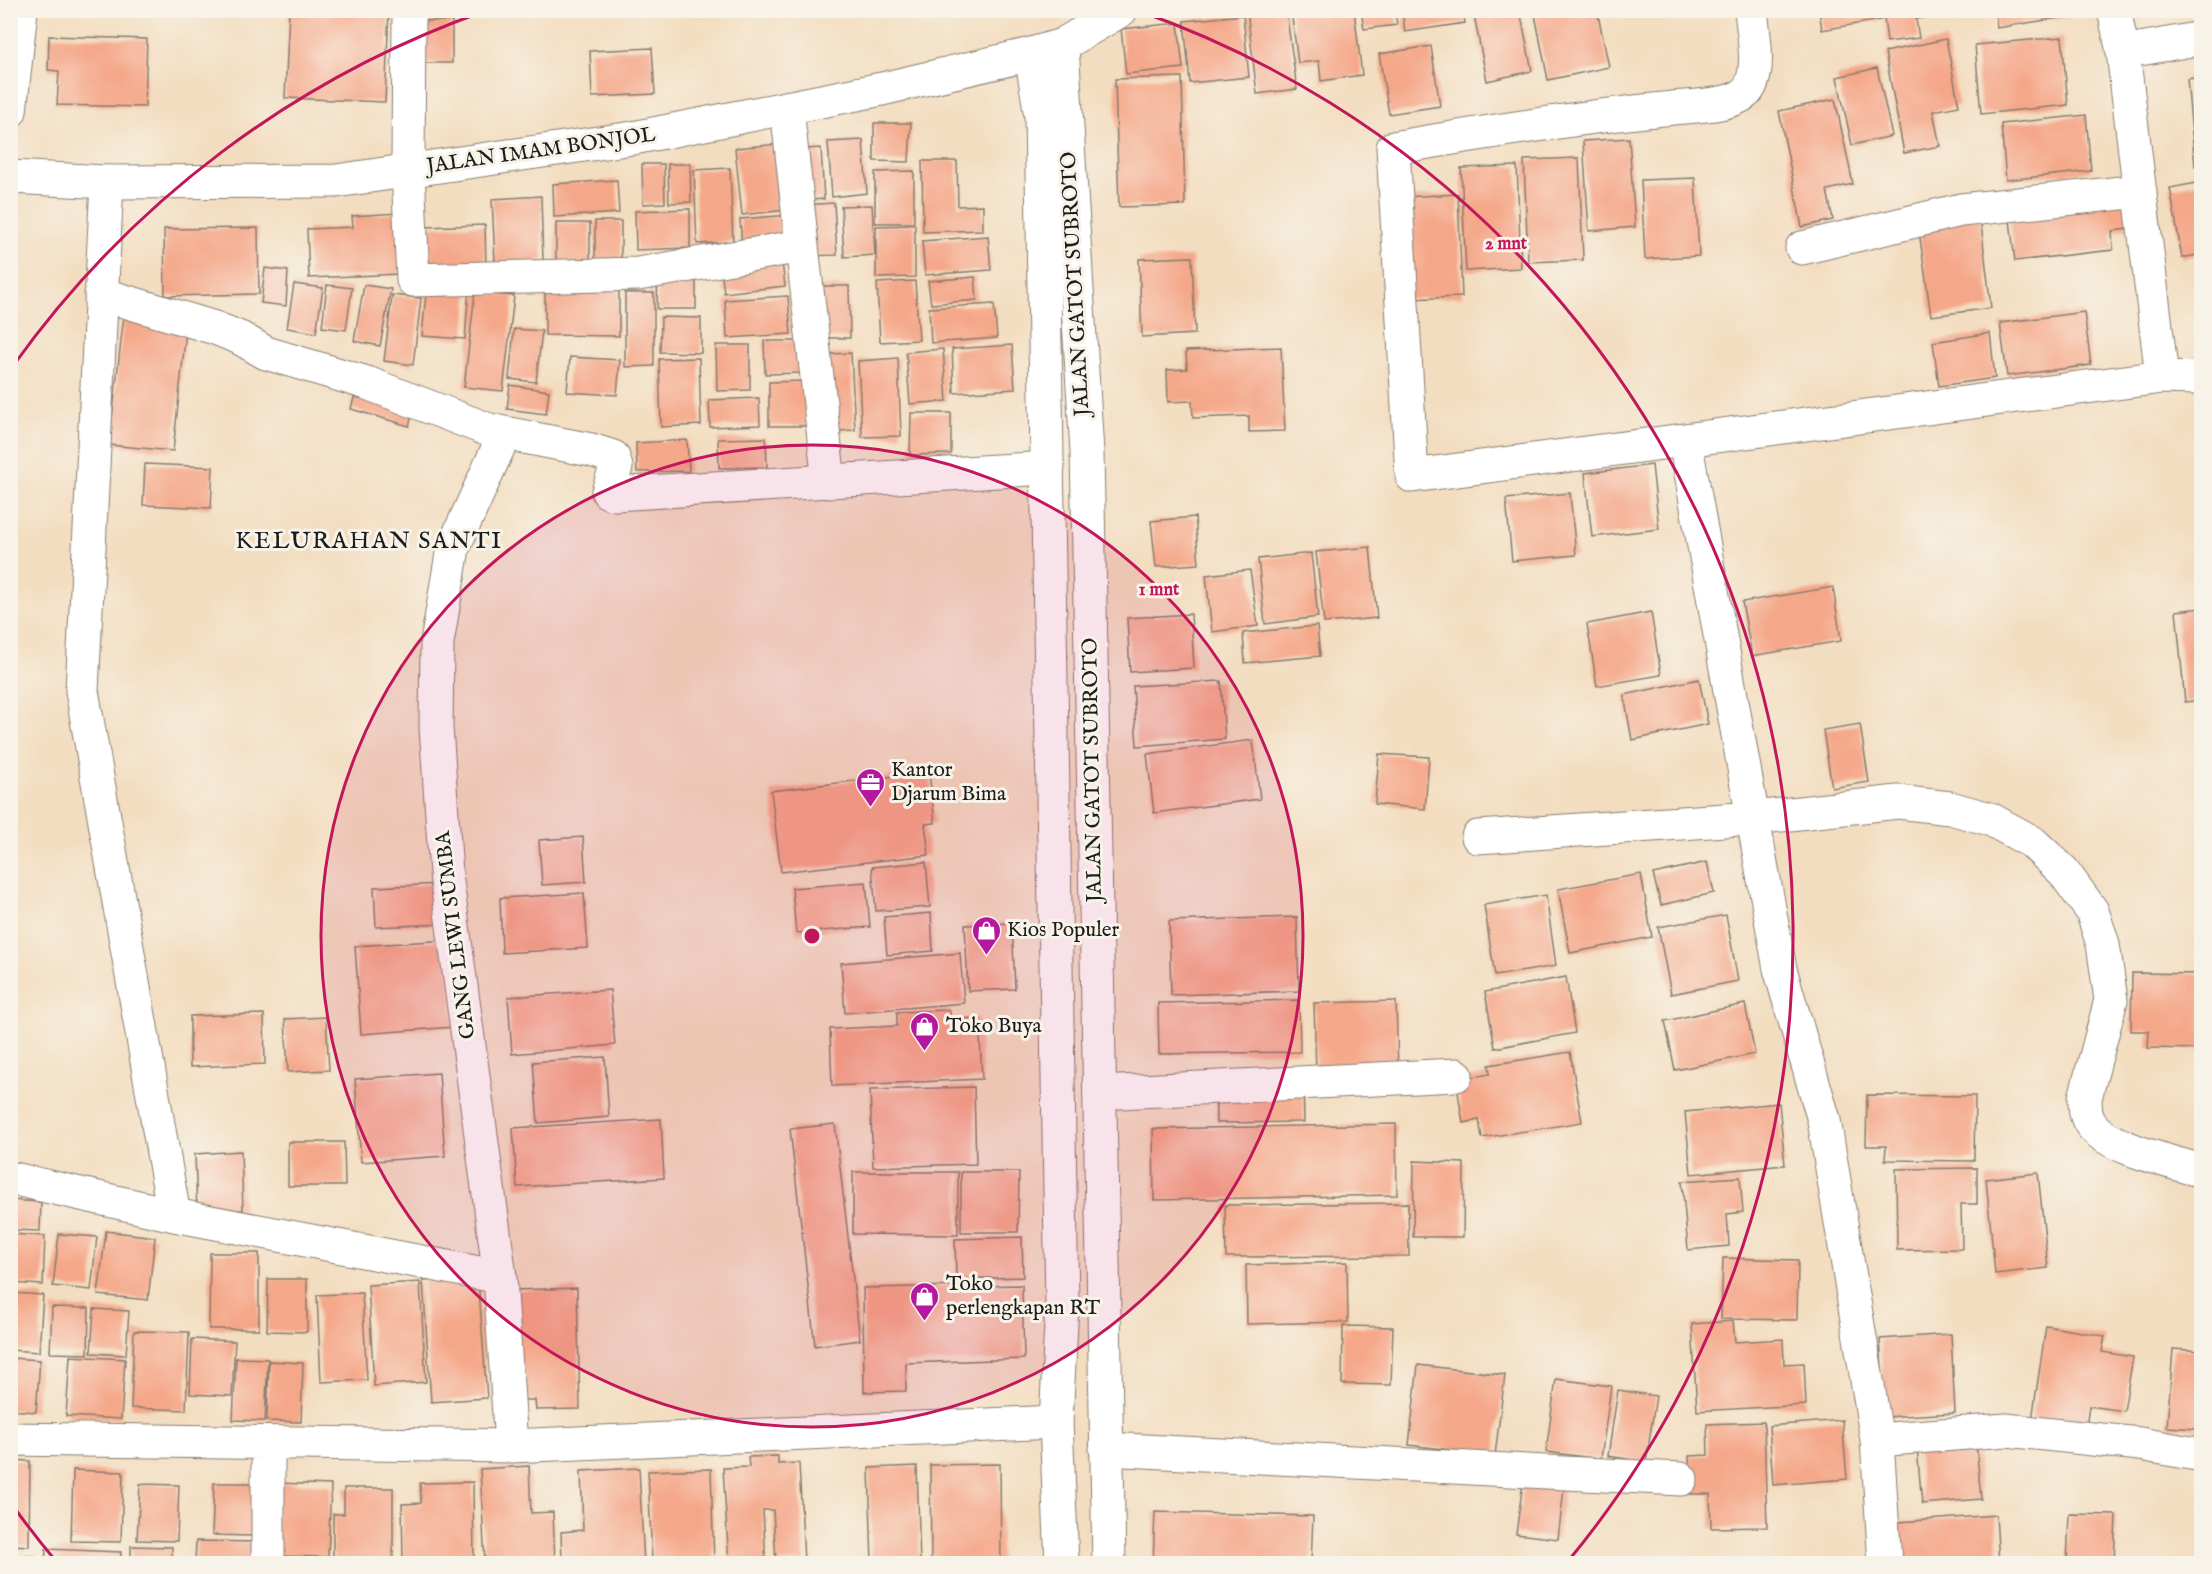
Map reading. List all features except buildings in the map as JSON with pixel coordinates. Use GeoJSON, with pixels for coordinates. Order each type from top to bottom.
{"type":"FeatureCollection","features":[{"type":"Feature","properties":{"kind":"street"},"geometry":{"type":"LineString","coordinates":[[10,111],[21,10]]}},
{"type":"Feature","properties":{"kind":"street"},"geometry":{"type":"LineString","coordinates":[[409,10],[408,170],[413,280],[638,274],[802,246]]}},
{"type":"Feature","properties":{"kind":"street"},"geometry":{"type":"LineString","coordinates":[[1062,45],[1121,10]]}},
{"type":"Feature","properties":{"kind":"street"},"geometry":{"type":"LineString","coordinates":[[1751,10],[1755,70],[1748,90],[1736,99],[1615,113],[1393,148],[1412,476],[2162,377],[2195,378],[2202,376]]}},
{"type":"Feature","properties":{"kind":"street"},"geometry":{"type":"LineString","coordinates":[[2114,10],[2123,52],[2162,377]]}},
{"type":"Feature","properties":{"kind":"street"},"geometry":{"type":"LineString","coordinates":[[2123,52],[2202,38]]}},
{"type":"Feature","properties":{"kind":"street","name":"JALAN IMAM BONJOL"},"geometry":{"type":"LineString","coordinates":[[10,177],[107,182],[336,181],[633,138],[882,89],[1062,45]]}},
{"type":"Feature","properties":{"kind":"street","name":"JALAN GATOT SUBROTO"},"geometry":{"type":"LineString","coordinates":[[1062,45],[1087,452],[1109,1563]]}},
{"type":"Feature","properties":{"kind":"street","name":"JALAN GATOT SUBROTO"},"geometry":{"type":"LineString","coordinates":[[1031,54],[1041,116],[1062,1304],[1056,1422],[1062,1563]]}},
{"type":"Feature","properties":{"kind":"street"},"geometry":{"type":"LineString","coordinates":[[788,108],[829,482]]}},
{"type":"Feature","properties":{"kind":"street"},"geometry":{"type":"LineString","coordinates":[[107,182],[82,691],[174,1215]]}},
{"type":"Feature","properties":{"kind":"street"},"geometry":{"type":"LineString","coordinates":[[1802,248],[1961,210],[2140,191]]}},
{"type":"Feature","properties":{"kind":"street"},"geometry":{"type":"LineString","coordinates":[[102,294],[216,328],[266,353],[367,383],[451,417],[504,435],[568,445],[613,457],[616,467],[608,492],[614,494],[1048,468]]}},
{"type":"Feature","properties":{"kind":"street","name":"GANG LEWI SUMBA"},"geometry":{"type":"LineString","coordinates":[[504,435],[453,548],[437,643],[436,727],[446,874],[500,1278],[511,1446]]}},
{"type":"Feature","properties":{"kind":"street"},"geometry":{"type":"LineString","coordinates":[[1685,440],[1780,969],[1824,1120],[1877,1440],[1886,1563]]}},
{"type":"Feature","properties":{"kind":"street"},"geometry":{"type":"LineString","coordinates":[[1478,837],[1754,818],[1898,802],[1950,808],[1990,819],[2032,842],[2063,871],[2092,911],[2103,944],[2111,1000],[2085,1098],[2086,1114],[2090,1123],[2115,1143],[2202,1171]]}},
{"type":"Feature","properties":{"kind":"street"},"geometry":{"type":"LineString","coordinates":[[1100,1094],[1456,1075]]}},
{"type":"Feature","properties":{"kind":"street"},"geometry":{"type":"LineString","coordinates":[[10,1178],[174,1215],[500,1278]]}},
{"type":"Feature","properties":{"kind":"street"},"geometry":{"type":"LineString","coordinates":[[10,1439],[511,1446],[1056,1422],[1105,1434],[1681,1479]]}},
{"type":"Feature","properties":{"kind":"street"},"geometry":{"type":"LineString","coordinates":[[1877,1440],[2006,1430],[2140,1444],[2202,1455]]}},
{"type":"Feature","properties":{"kind":"street"},"geometry":{"type":"LineString","coordinates":[[268,1443],[268,1563]]}},
{"type":"Feature","properties":{"kind":"place","name":"Kantor Djarum Bima"},"geometry":{"type":"Point","coordinates":[870,808]}},
{"type":"Feature","properties":{"kind":"place","name":"Kios Populer"},"geometry":{"type":"Point","coordinates":[986,956]}},
{"type":"Feature","properties":{"kind":"place","name":"Toko Buya"},"geometry":{"type":"Point","coordinates":[925,1052]}},
{"type":"Feature","properties":{"kind":"place","name":"Toko perlengkapan RT"},"geometry":{"type":"Point","coordinates":[925,1322]}},
{"type":"Feature","properties":{"kind":"district","name":"KELURAHAN SANTI"},"geometry":{"type":"Point","coordinates":[369,541]}}]}
